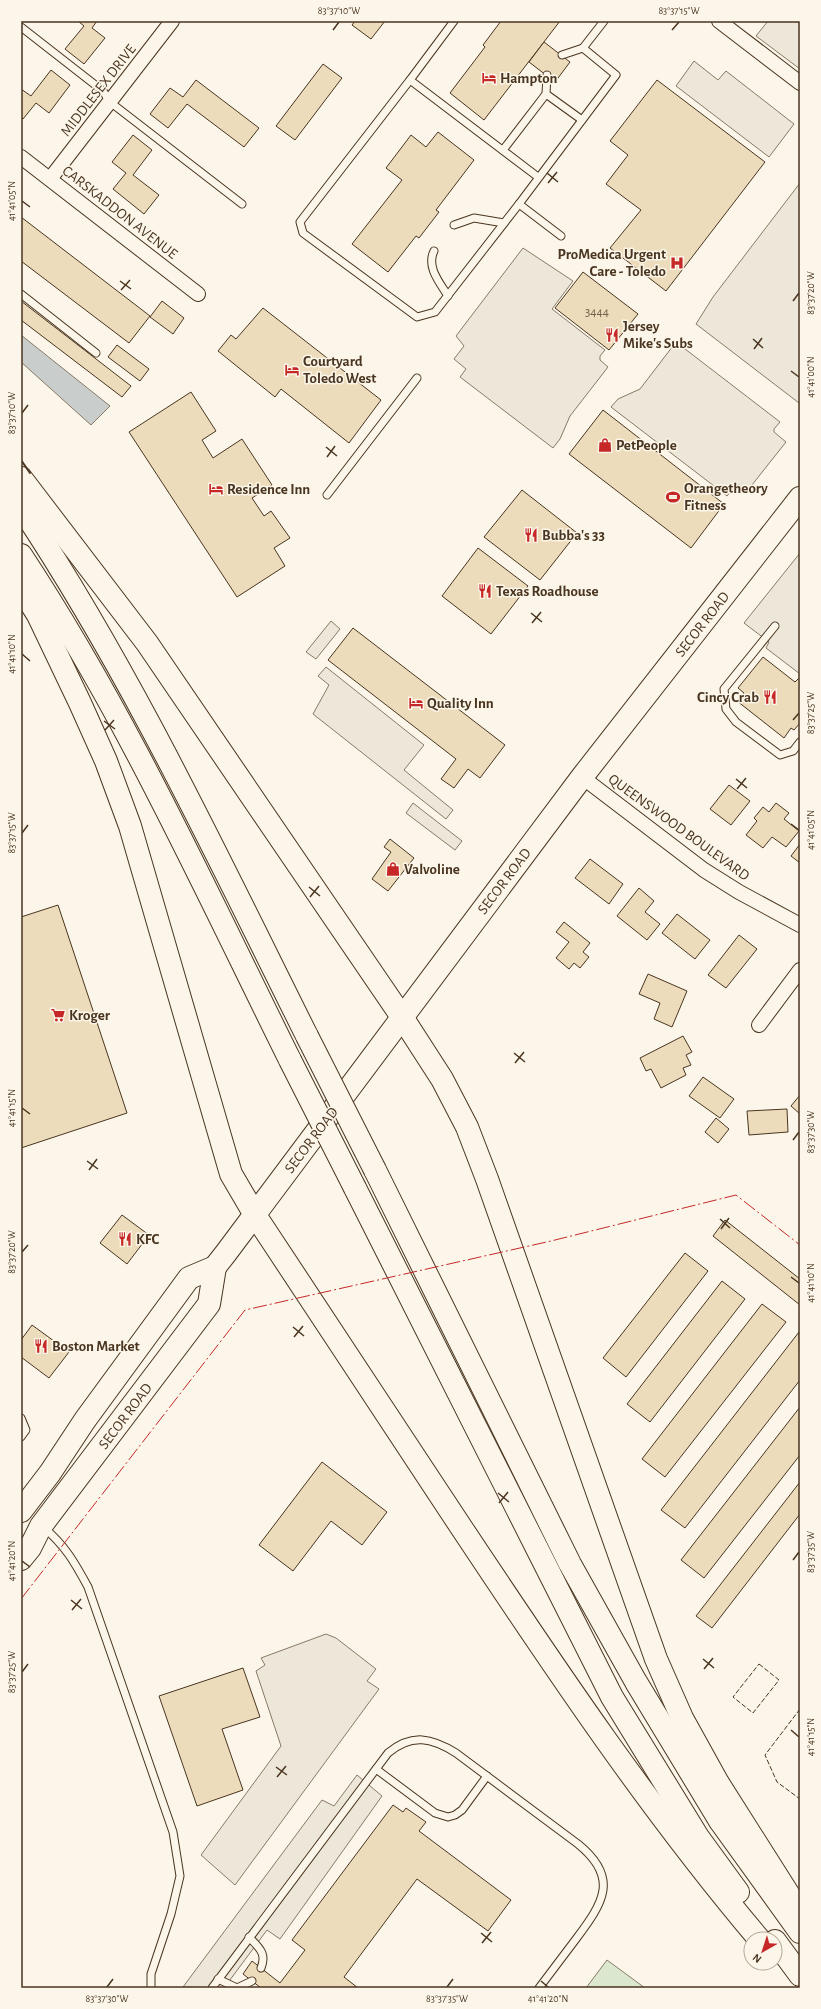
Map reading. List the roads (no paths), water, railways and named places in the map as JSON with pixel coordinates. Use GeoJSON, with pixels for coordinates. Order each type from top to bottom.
{"type":"FeatureCollection","features":[{"type":"Feature","properties":{"kind":"main road"},"geometry":{"type":"LineString","coordinates":[[21,478],[147,643],[402,1017],[442,1079],[477,1153],[656,1659],[679,1712],[718,1783],[800,1910]]}},
{"type":"Feature","properties":{"kind":"main road"},"geometry":{"type":"LineString","coordinates":[[21,507],[63,570],[155,731],[570,1564],[636,1682],[720,1821],[800,1932]]}},
{"type":"Feature","properties":{"kind":"main road","name":"SECOR ROAD"},"geometry":{"type":"LineString","coordinates":[[21,1559],[30,1548],[41,1526],[209,1304],[215,1267],[582,777],[795,508]]}},
{"type":"Feature","properties":{"kind":"main road"},"geometry":{"type":"LineString","coordinates":[[21,555],[51,601],[133,745],[290,1060],[612,1697],[698,1837],[767,1931]]}},
{"type":"Feature","properties":{"kind":"main road"},"geometry":{"type":"LineString","coordinates":[[21,588],[38,614],[80,703],[106,761],[130,826],[231,1174],[255,1215],[522,1618],[624,1767],[720,1893],[752,1931]]}},
{"type":"Feature","properties":{"kind":"main road","name":"SECOR ROAD"},"geometry":{"type":"LineString","coordinates":[[21,1511],[50,1473],[85,1420],[189,1278],[215,1267]]}},
{"type":"Feature","properties":{"kind":"main road"},"geometry":{"type":"LineString","coordinates":[[783,1953],[800,1975]]}},
{"type":"Feature","properties":{"kind":"main road"},"geometry":{"type":"LineString","coordinates":[[783,1967],[800,1987]]}},
{"type":"Feature","properties":{"kind":"street","name":"MIDDLESEX DRIVE"},"geometry":{"type":"LineString","coordinates":[[50,179],[172,21]]}},
{"type":"Feature","properties":{"kind":"street"},"geometry":{"type":"LineString","coordinates":[[719,21],[800,83]]}},
{"type":"Feature","properties":{"kind":"street","name":"CARSKADDON AVENUE"},"geometry":{"type":"LineString","coordinates":[[21,157],[198,294]]}},
{"type":"Feature","properties":{"kind":"street","name":"QUEENSWOOD BOULEVARD"},"geometry":{"type":"LineString","coordinates":[[582,777],[704,870],[739,892],[800,925]]}},
{"type":"Feature","properties":{"kind":"street"},"geometry":{"type":"LineString","coordinates":[[759,1025],[800,970]]}},
{"type":"Feature","properties":{"kind":"lane"},"geometry":{"type":"LineString","coordinates":[[454,21],[300,222],[304,233],[417,317],[435,312],[519,204],[616,75],[583,48]]}},
{"type":"Feature","properties":{"kind":"lane"},"geometry":{"type":"LineString","coordinates":[[562,55],[583,48],[604,21]]}},
{"type":"Feature","properties":{"kind":"lane"},"geometry":{"type":"LineString","coordinates":[[21,27],[103,91],[110,102],[242,204]]}},
{"type":"Feature","properties":{"kind":"lane"},"geometry":{"type":"LineString","coordinates":[[503,150],[546,94],[547,76]]}},
{"type":"Feature","properties":{"kind":"lane"},"geometry":{"type":"LineString","coordinates":[[410,80],[538,177]]}},
{"type":"Feature","properties":{"kind":"lane"},"geometry":{"type":"LineString","coordinates":[[546,94],[582,120]]}},
{"type":"Feature","properties":{"kind":"lane"},"geometry":{"type":"LineString","coordinates":[[519,204],[561,236]]}},
{"type":"Feature","properties":{"kind":"lane"},"geometry":{"type":"LineString","coordinates":[[454,225],[474,218],[504,223]]}},
{"type":"Feature","properties":{"kind":"lane"},"geometry":{"type":"LineString","coordinates":[[434,251],[431,258],[433,271],[448,296]]}},
{"type":"Feature","properties":{"kind":"lane"},"geometry":{"type":"LineString","coordinates":[[21,294],[96,353]]}},
{"type":"Feature","properties":{"kind":"lane"},"geometry":{"type":"LineString","coordinates":[[327,495],[417,378]]}},
{"type":"Feature","properties":{"kind":"lane"},"geometry":{"type":"LineString","coordinates":[[775,626],[724,689],[726,709],[736,722],[780,755],[793,751],[800,742]]}},
{"type":"Feature","properties":{"kind":"lane"},"geometry":{"type":"LineString","coordinates":[[21,1418],[26,1430],[21,1437]]}},
{"type":"Feature","properties":{"kind":"lane"},"geometry":{"type":"LineString","coordinates":[[41,1526],[58,1539],[72,1559],[88,1588],[173,1832],[180,1876],[171,1914],[151,1974],[151,1988]]}},
{"type":"Feature","properties":{"kind":"lane"},"geometry":{"type":"LineString","coordinates":[[212,1988],[376,1768],[395,1747],[404,1743],[423,1739],[444,1745],[587,1851],[594,1858],[602,1875],[603,1892],[598,1909],[539,1988]]}},
{"type":"Feature","properties":{"kind":"lane"},"geometry":{"type":"LineString","coordinates":[[376,1768],[435,1813],[448,1817],[455,1815],[462,1810],[487,1776]]}},
{"type":"Feature","properties":{"kind":"lane"},"geometry":{"type":"LineString","coordinates":[[249,1937],[262,1951],[264,1959],[261,1968]]}},
{"type":"Feature","properties":{"kind":"lane"},"geometry":{"type":"LineString","coordinates":[[218,1979],[237,1988],[252,1981]]}},
{"type":"Feature","properties":{"kind":"place","name":"Hampton"},"geometry":{"type":"Point","coordinates":[489,78]}},
{"type":"Feature","properties":{"kind":"place","name":"ProMedica Urgent Care - Toledo"},"geometry":{"type":"Point","coordinates":[677,263]}},
{"type":"Feature","properties":{"kind":"place","name":"Jersey Mike's Subs"},"geometry":{"type":"Point","coordinates":[612,335]}},
{"type":"Feature","properties":{"kind":"place","name":"Courtyard Toledo West"},"geometry":{"type":"Point","coordinates":[292,370]}},
{"type":"Feature","properties":{"kind":"place","name":"PetPeople"},"geometry":{"type":"Point","coordinates":[605,445]}},
{"type":"Feature","properties":{"kind":"place","name":"Residence Inn"},"geometry":{"type":"Point","coordinates":[216,489]}},
{"type":"Feature","properties":{"kind":"place","name":"Orangetheory Fitness"},"geometry":{"type":"Point","coordinates":[673,497]}},
{"type":"Feature","properties":{"kind":"place","name":"Bubba's 33"},"geometry":{"type":"Point","coordinates":[531,535]}},
{"type":"Feature","properties":{"kind":"place","name":"Texas Roadhouse"},"geometry":{"type":"Point","coordinates":[485,591]}},
{"type":"Feature","properties":{"kind":"place","name":"Cincy Crab"},"geometry":{"type":"Point","coordinates":[770,697]}},
{"type":"Feature","properties":{"kind":"place","name":"Quality Inn"},"geometry":{"type":"Point","coordinates":[416,703]}},
{"type":"Feature","properties":{"kind":"place","name":"Valvoline"},"geometry":{"type":"Point","coordinates":[393,869]}},
{"type":"Feature","properties":{"kind":"place","name":"Kroger"},"geometry":{"type":"Point","coordinates":[58,1015]}},
{"type":"Feature","properties":{"kind":"place","name":"KFC"},"geometry":{"type":"Point","coordinates":[125,1239]}},
{"type":"Feature","properties":{"kind":"place","name":"Boston Market"},"geometry":{"type":"Point","coordinates":[41,1346]}}]}
